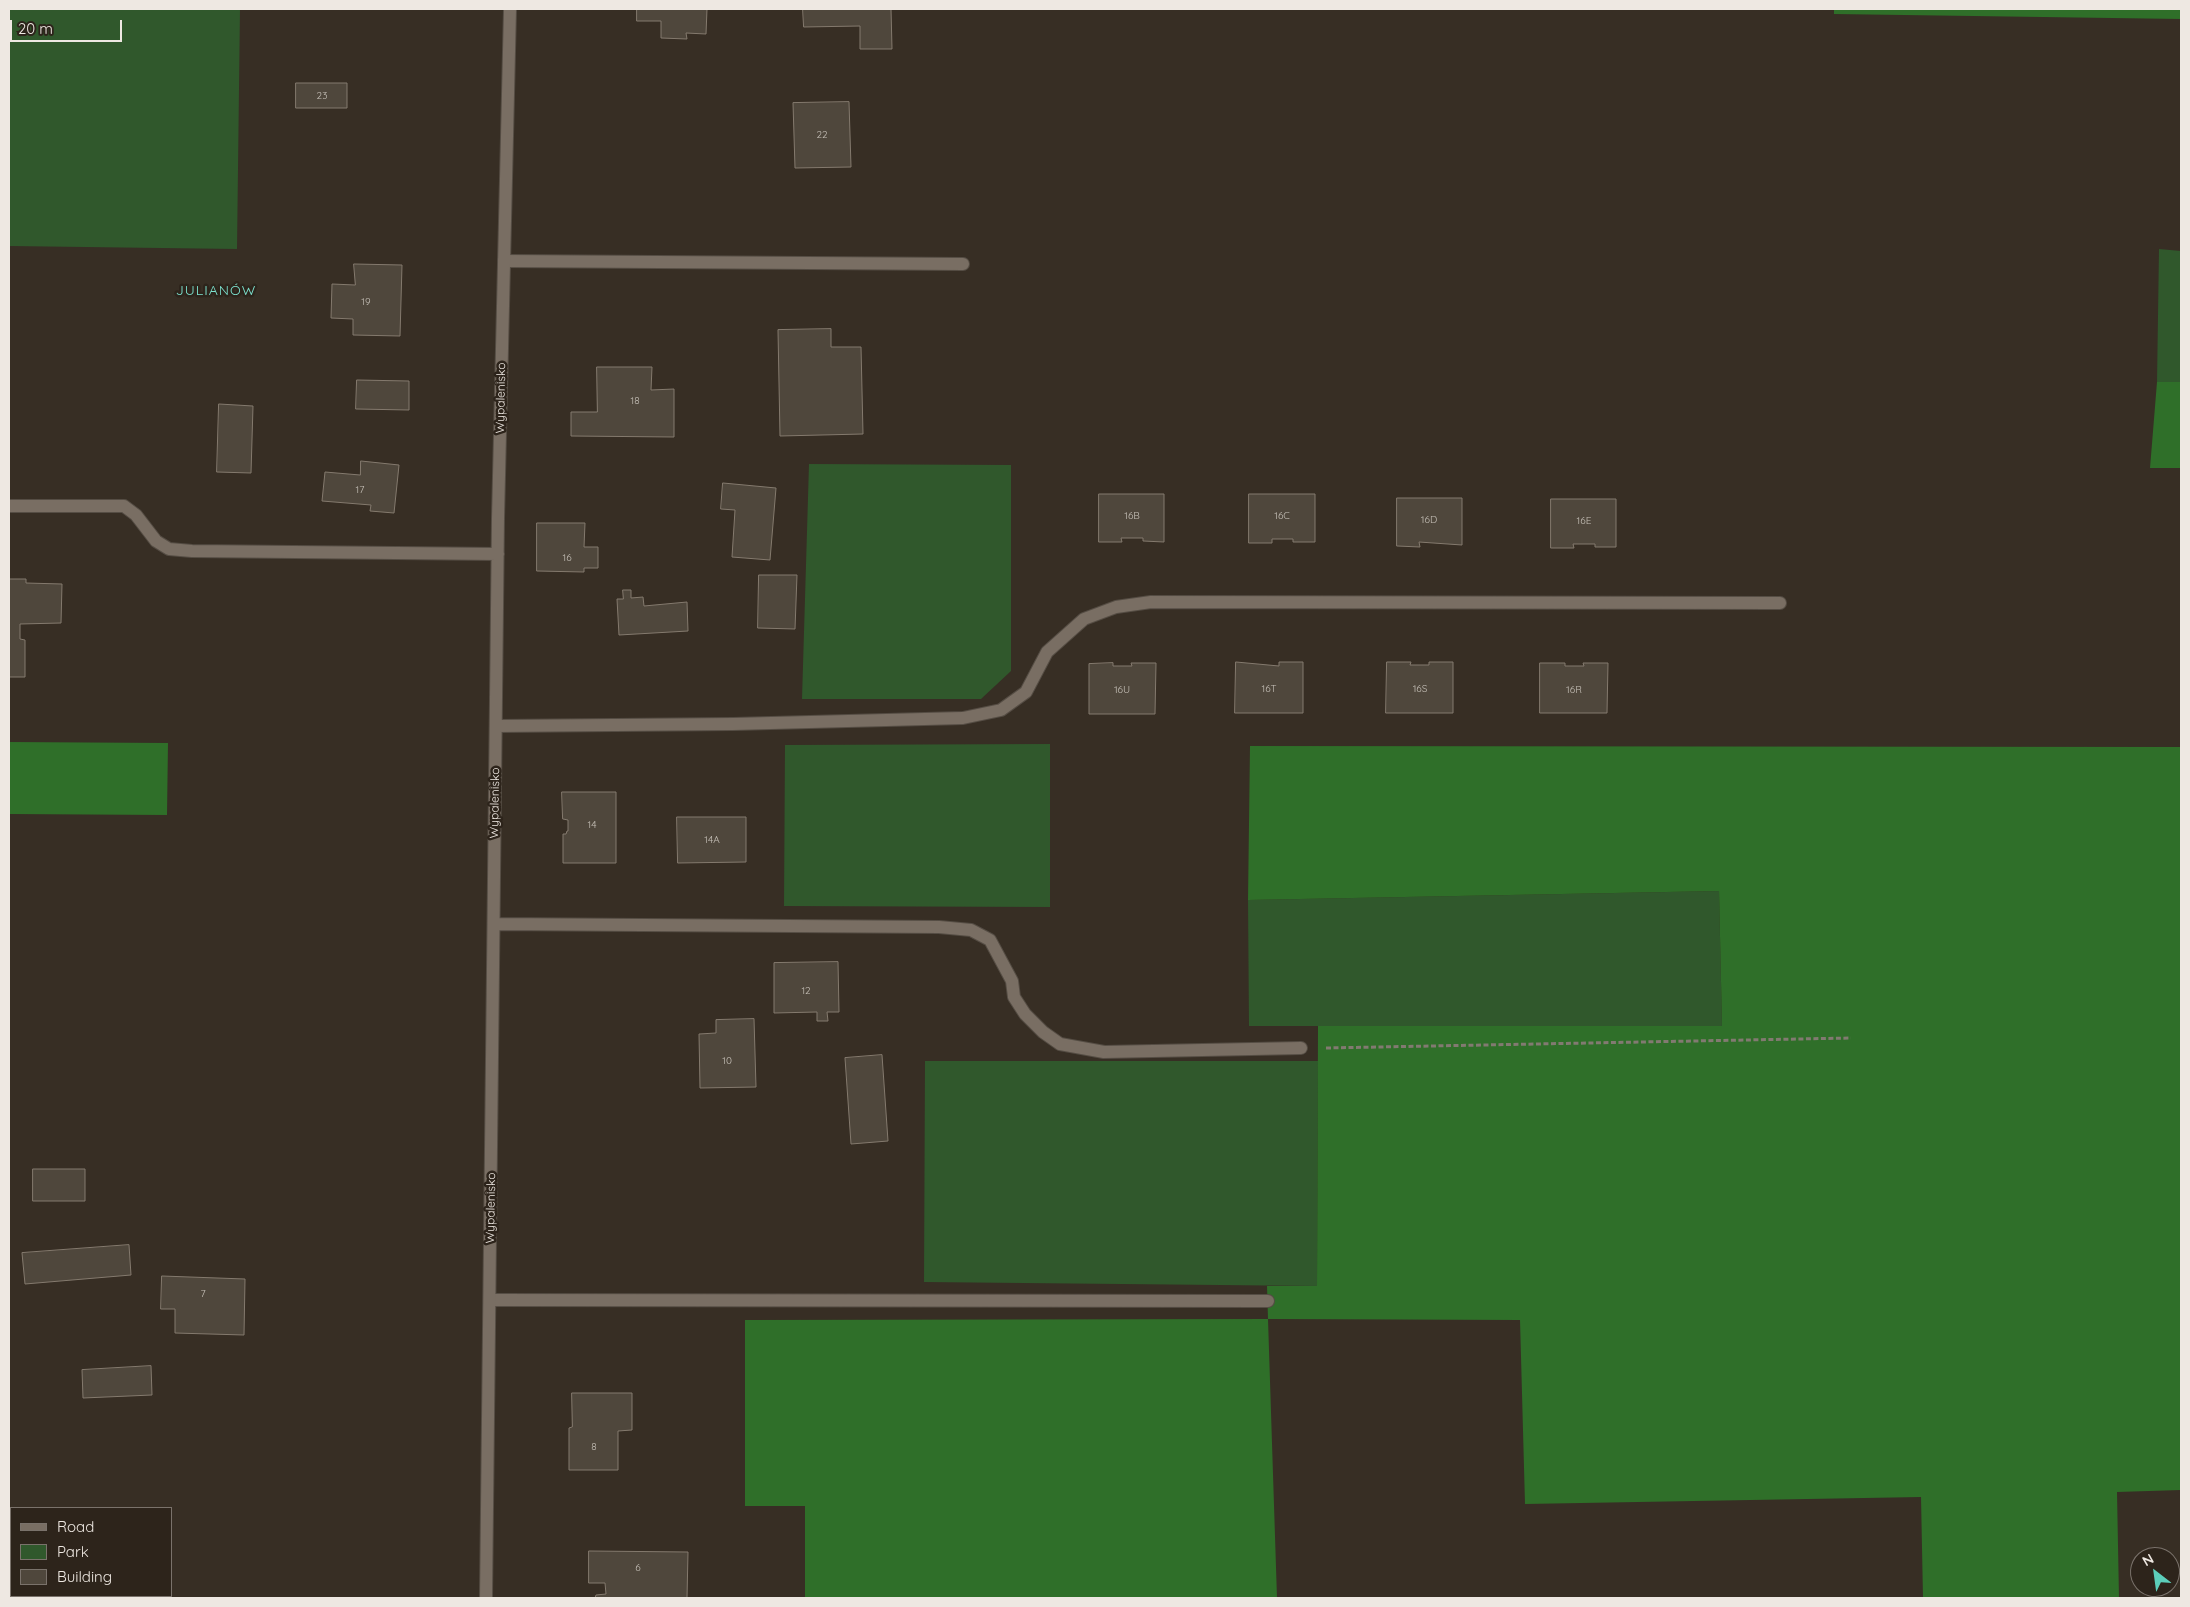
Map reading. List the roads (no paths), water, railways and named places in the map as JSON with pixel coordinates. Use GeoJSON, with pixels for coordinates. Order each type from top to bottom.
{"type":"FeatureCollection","features":[{"type":"Feature","properties":{"kind":"street","name":"Wypalenisko"},"geometry":{"type":"LineString","coordinates":[[486,1598],[498,554],[510,9]]}},
{"type":"Feature","properties":{"kind":"street"},"geometry":{"type":"LineString","coordinates":[[504,261],[963,264]]}},
{"type":"Feature","properties":{"kind":"street"},"geometry":{"type":"LineString","coordinates":[[9,506],[124,506],[136,515],[156,541],[169,548],[192,551],[498,554]]}},
{"type":"Feature","properties":{"kind":"street"},"geometry":{"type":"LineString","coordinates":[[496,726],[733,724],[963,718],[1001,710],[1026,692],[1046,652],[1084,618],[1116,607],[1151,602],[1780,603]]}},
{"type":"Feature","properties":{"kind":"street"},"geometry":{"type":"LineString","coordinates":[[494,924],[939,927],[971,930],[990,940],[1012,981],[1014,997],[1024,1014],[1043,1032],[1060,1044],[1104,1052],[1301,1048]]}},
{"type":"Feature","properties":{"kind":"street"},"geometry":{"type":"LineString","coordinates":[[490,1300],[1268,1301]]}},
{"type":"Feature","properties":{"kind":"district","name":"JULIANÓW"},"geometry":{"type":"Point","coordinates":[216,291]}}]}
